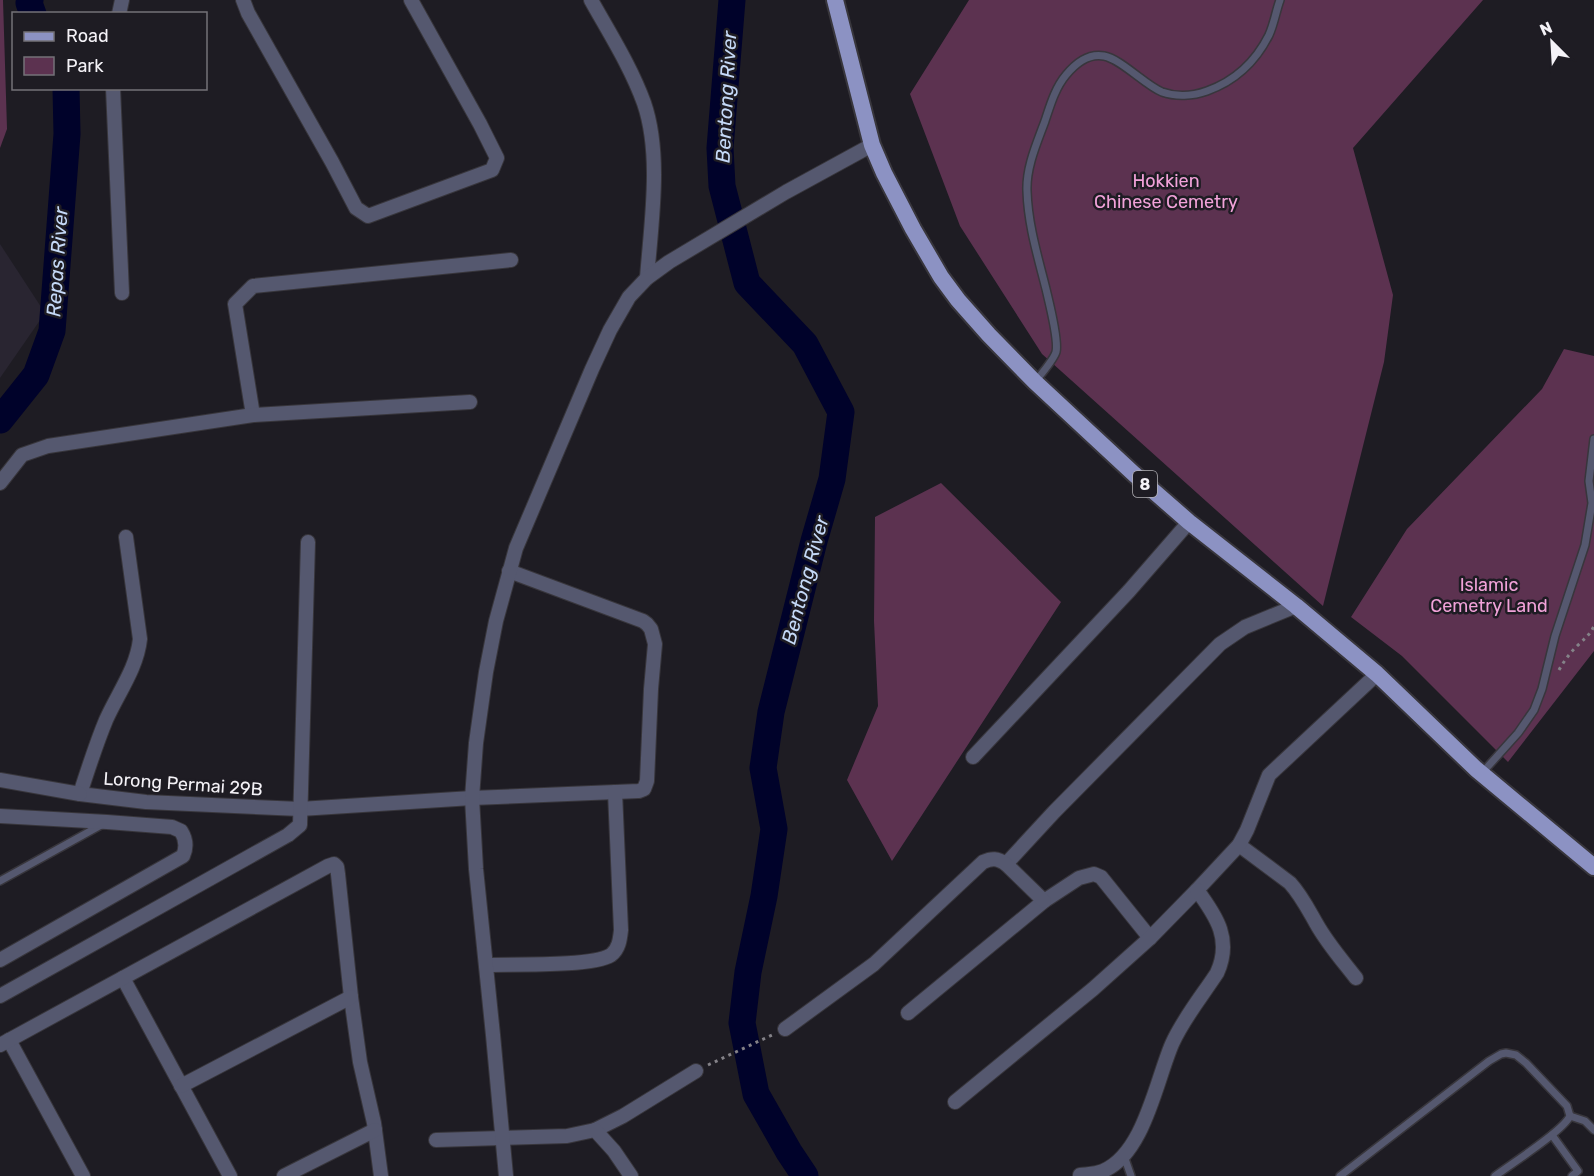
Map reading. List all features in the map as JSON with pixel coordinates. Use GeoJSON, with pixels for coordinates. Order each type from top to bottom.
{"type":"FeatureCollection","features":[{"type":"Feature","properties":{"kind":"main road","name":"8"},"geometry":{"type":"LineString","coordinates":[[835,0],[872,145],[902,210],[941,277],[958,300],[1035,382],[1134,474],[1189,522],[1296,606],[1377,674],[1482,773],[1594,867]]}},
{"type":"Feature","properties":{"kind":"street"},"geometry":{"type":"LineString","coordinates":[[243,0],[248,13],[356,207],[368,216],[492,170],[497,158],[411,0]]}},
{"type":"Feature","properties":{"kind":"street"},"geometry":{"type":"LineString","coordinates":[[591,0],[627,66],[644,104],[653,146],[654,186],[646,278]]}},
{"type":"Feature","properties":{"kind":"street"},"geometry":{"type":"LineString","coordinates":[[113,90],[122,293]]}},
{"type":"Feature","properties":{"kind":"street"},"geometry":{"type":"LineString","coordinates":[[506,1176],[476,869],[472,798],[477,734],[486,672],[496,621],[516,548],[596,359],[629,297],[646,278],[669,262],[786,192],[872,145]]}},
{"type":"Feature","properties":{"kind":"street"},"geometry":{"type":"LineString","coordinates":[[253,415],[235,304],[253,286],[511,260]]}},
{"type":"Feature","properties":{"kind":"street"},"geometry":{"type":"LineString","coordinates":[[0,483],[22,455],[48,446],[253,415],[470,402]]}},
{"type":"Feature","properties":{"kind":"street"},"geometry":{"type":"LineString","coordinates":[[973,757],[1129,591],[1189,522]]}},
{"type":"Feature","properties":{"kind":"street","name":"Lorong Permai 29B"},"geometry":{"type":"LineString","coordinates":[[126,537],[140,639],[139,649],[100,734],[80,794],[146,802],[300,809],[644,789],[647,782],[651,689],[656,644],[654,635],[643,621],[509,572]]}},
{"type":"Feature","properties":{"kind":"street"},"geometry":{"type":"LineString","coordinates":[[0,996],[288,835],[300,825],[308,542]]}},
{"type":"Feature","properties":{"kind":"street"},"geometry":{"type":"LineString","coordinates":[[1006,864],[1220,644],[1245,627],[1296,606]]}},
{"type":"Feature","properties":{"kind":"street"},"geometry":{"type":"LineString","coordinates":[[955,1102],[1093,989],[1150,938],[1197,891],[1239,845],[1269,775],[1377,674]]}},
{"type":"Feature","properties":{"kind":"street"},"geometry":{"type":"LineString","coordinates":[[0,780],[80,794]]}},
{"type":"Feature","properties":{"kind":"street"},"geometry":{"type":"LineString","coordinates":[[486,965],[596,961],[612,954],[617,948],[621,930],[615,792]]}},
{"type":"Feature","properties":{"kind":"street"},"geometry":{"type":"LineString","coordinates":[[0,816],[172,827],[181,831],[184,836],[185,849],[183,856],[0,960]]}},
{"type":"Feature","properties":{"kind":"street"},"geometry":{"type":"LineString","coordinates":[[1239,845],[1290,883],[1356,978]]}},
{"type":"Feature","properties":{"kind":"street"},"geometry":{"type":"LineString","coordinates":[[785,1029],[874,964],[983,862],[992,858],[1000,860],[1044,901]]}},
{"type":"Feature","properties":{"kind":"street"},"geometry":{"type":"LineString","coordinates":[[83,1176],[5,1042],[334,864],[338,874],[351,997],[363,1078],[375,1130],[381,1176]]}},
{"type":"Feature","properties":{"kind":"street"},"geometry":{"type":"LineString","coordinates":[[908,1013],[1044,901],[1079,878],[1094,874],[1101,876],[1150,938]]}},
{"type":"Feature","properties":{"kind":"street"},"geometry":{"type":"LineString","coordinates":[[1080,1175],[1101,1172],[1124,1156],[1139,1133],[1173,1042],[1217,973],[1223,952],[1221,931],[1211,909],[1197,891]]}},
{"type":"Feature","properties":{"kind":"street"},"geometry":{"type":"LineString","coordinates":[[123,978],[230,1176]]}},
{"type":"Feature","properties":{"kind":"street"},"geometry":{"type":"LineString","coordinates":[[182,1086],[351,997]]}},
{"type":"Feature","properties":{"kind":"street"},"geometry":{"type":"LineString","coordinates":[[436,1140],[567,1136],[595,1130],[623,1116],[696,1071]]}},
{"type":"Feature","properties":{"kind":"street"},"geometry":{"type":"LineString","coordinates":[[284,1176],[375,1130]]}},
{"type":"Feature","properties":{"kind":"street"},"geometry":{"type":"LineString","coordinates":[[595,1130],[614,1151],[631,1176]]}},
{"type":"Feature","properties":{"kind":"lane"},"geometry":{"type":"LineString","coordinates":[[1035,382],[1056,352],[1056,339],[1050,305],[1031,233],[1026,190],[1030,162],[1052,100],[1064,78],[1076,63],[1090,56],[1105,56],[1161,92],[1176,95],[1199,94],[1223,86],[1241,73],[1254,58],[1269,35],[1280,0]]}},
{"type":"Feature","properties":{"kind":"lane"},"geometry":{"type":"LineString","coordinates":[[1482,773],[1518,734],[1533,710],[1542,689],[1585,545],[1592,503],[1589,481],[1594,439]]}},
{"type":"Feature","properties":{"kind":"lane"},"geometry":{"type":"LineString","coordinates":[[0,881],[107,822]]}},
{"type":"Feature","properties":{"kind":"lane"},"geometry":{"type":"LineString","coordinates":[[1340,1176],[1489,1061],[1501,1054],[1512,1053],[1526,1063],[1567,1106],[1570,1116],[1552,1134],[1495,1176]]}},
{"type":"Feature","properties":{"kind":"lane"},"geometry":{"type":"LineString","coordinates":[[1570,1116],[1585,1121],[1594,1130]]}},
{"type":"Feature","properties":{"kind":"lane"},"geometry":{"type":"LineString","coordinates":[[1552,1134],[1577,1174]]}},
{"type":"Feature","properties":{"kind":"lane"},"geometry":{"type":"LineString","coordinates":[[1124,1156],[1131,1176]]}},
{"type":"Feature","properties":{"kind":"path"},"geometry":{"type":"LineString","coordinates":[[1559,670],[1564,661],[1594,627]]}},
{"type":"Feature","properties":{"kind":"path"},"geometry":{"type":"LineString","coordinates":[[696,1071],[785,1029]]}},
{"type":"Feature","properties":{"kind":"shaded area"},"geometry":{"type":"Polygon","coordinates":[[[0,244],[45,313],[0,378],[0,244]]]}},
{"type":"Feature","properties":{"kind":"green space"},"geometry":{"type":"Polygon","coordinates":[[[0,0],[3,0],[7,129],[0,148],[0,0]]]}},
{"type":"Feature","properties":{"kind":"green space","name":"Hokkien Chinese Cemetry"},"geometry":{"type":"Polygon","coordinates":[[[969,0],[1483,0],[1353,148],[1393,295],[1384,362],[1323,606],[1042,354],[960,226],[910,94],[969,0]]]}},
{"type":"Feature","properties":{"kind":"green space","name":"Islamic Cemetry Land"},"geometry":{"type":"Polygon","coordinates":[[[1564,349],[1594,356],[1594,651],[1508,762],[1402,656],[1351,617],[1407,529],[1542,389],[1564,349]]]}},
{"type":"Feature","properties":{"kind":"green space"},"geometry":{"type":"Polygon","coordinates":[[[941,483],[1061,602],[892,861],[847,780],[878,706],[874,621],[875,517],[941,483]]]}},
{"type":"Feature","properties":{"kind":"waterway","name":"Repas River"},"geometry":{"type":"LineString","coordinates":[[30,0],[32,12]]}},
{"type":"Feature","properties":{"kind":"waterway","name":"Bentong River"},"geometry":{"type":"LineString","coordinates":[[732,0],[720,148],[722,186],[747,283],[805,344],[841,412],[832,479],[771,712],[763,768],[774,829],[764,896],[748,972],[742,1023],[756,1094],[805,1176]]}},
{"type":"Feature","properties":{"kind":"waterway","name":"Repas River"},"geometry":{"type":"LineString","coordinates":[[0,420],[36,375],[52,331],[67,134],[66,90]]}}]}
